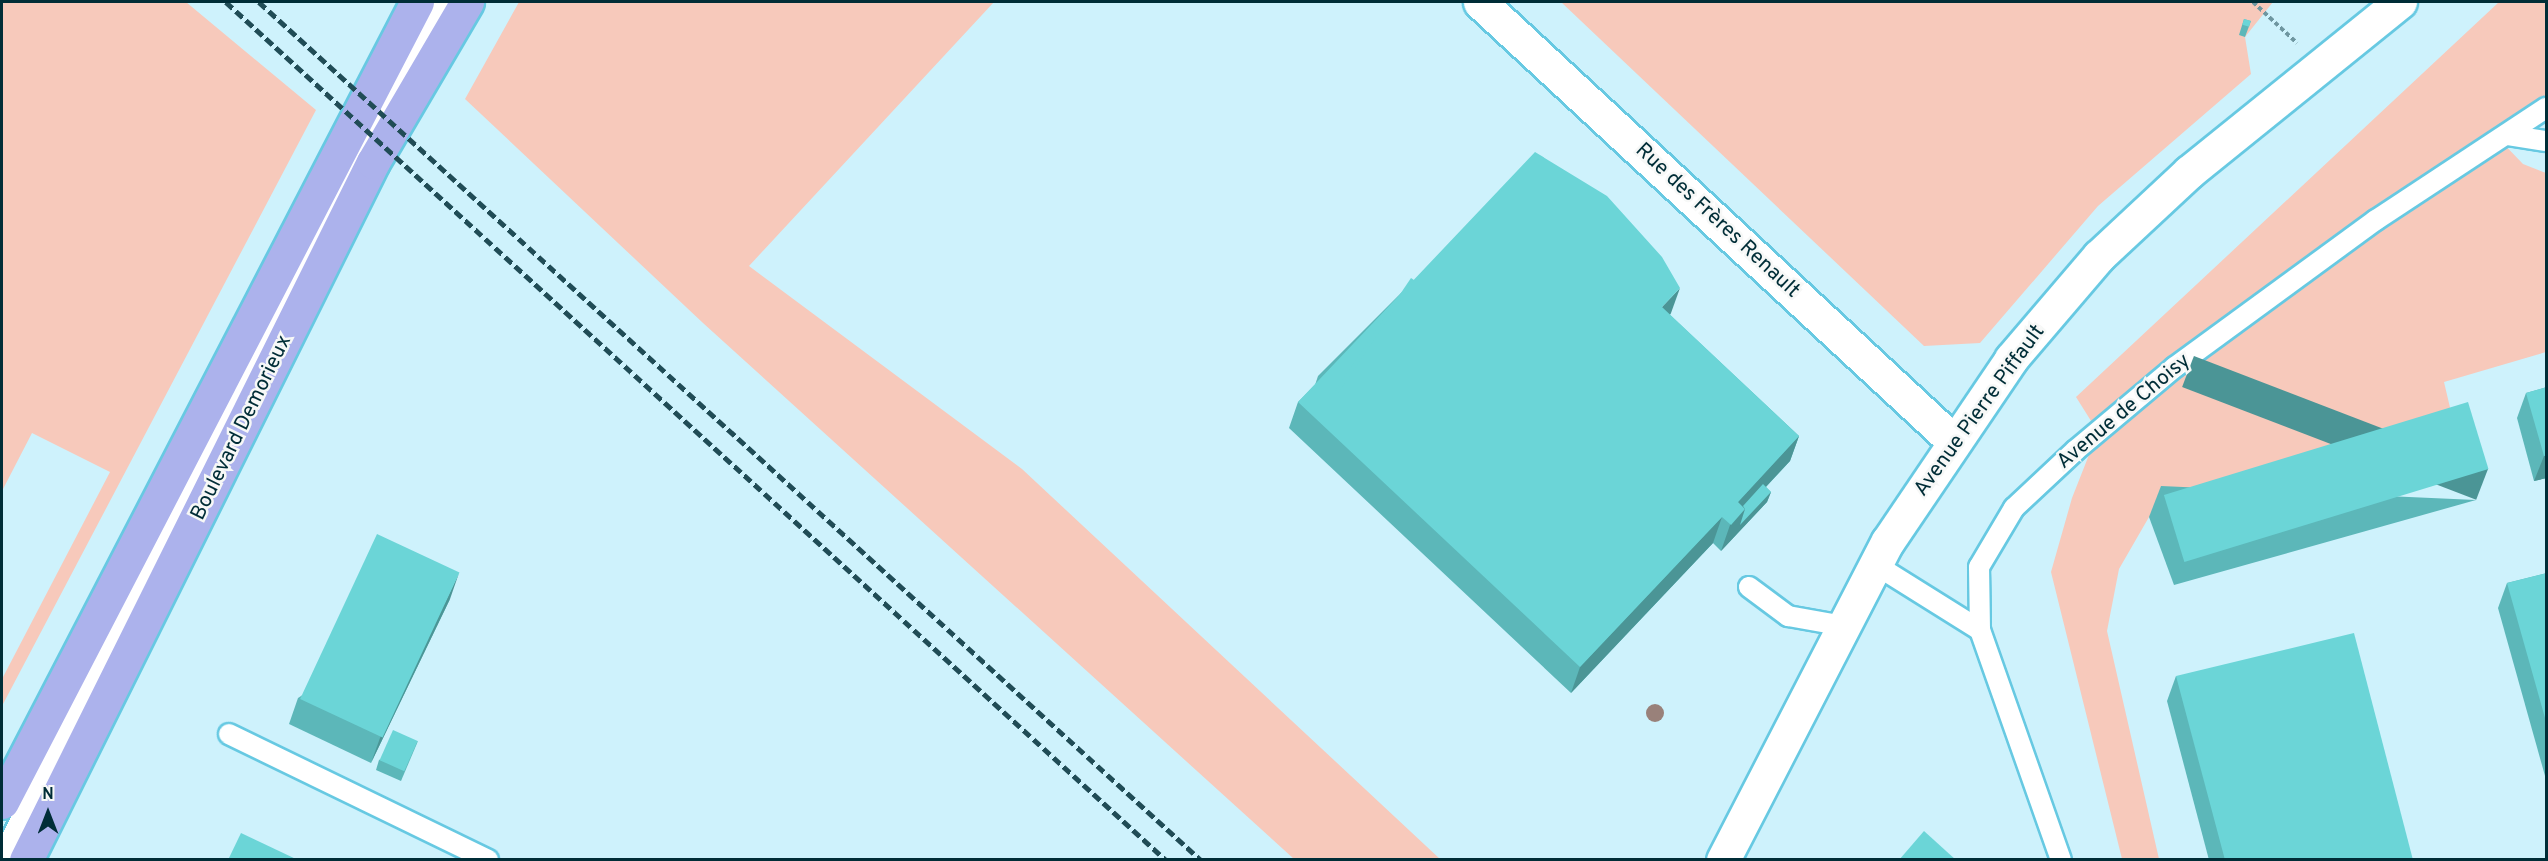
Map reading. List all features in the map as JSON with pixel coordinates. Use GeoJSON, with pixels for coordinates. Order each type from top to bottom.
{"type":"FeatureCollection","features":[{"type":"Feature","properties":{"kind":"main road","name":"Boulevard Demorieux"},"geometry":{"type":"LineString","coordinates":[[2,802],[417,2]]}},
{"type":"Feature","properties":{"kind":"main road","name":"Boulevard Demorieux"},"geometry":{"type":"LineString","coordinates":[[10,857],[373,162],[467,2]]}},
{"type":"Feature","properties":{"kind":"street","name":"Rue des Frères Renault"},"geometry":{"type":"LineString","coordinates":[[1480,2],[1953,441]]}},
{"type":"Feature","properties":{"kind":"street","name":"Avenue Pierre Piffault"},"geometry":{"type":"LineString","coordinates":[[1723,860],[1876,565],[1953,441],[2011,360],[2099,256],[2189,172],[2400,2]]}},
{"type":"Feature","properties":{"kind":"lane"},"geometry":{"type":"LineString","coordinates":[[10,857],[373,122],[440,2]]}},
{"type":"Feature","properties":{"kind":"lane","name":"Avenue de Choisy"},"geometry":{"type":"LineString","coordinates":[[2061,860],[1980,630],[1979,567],[2014,508],[2076,450],[2175,367],[2376,220],[2547,108]]}},
{"type":"Feature","properties":{"kind":"lane"},"geometry":{"type":"LineString","coordinates":[[2507,135],[2547,141]]}},
{"type":"Feature","properties":{"kind":"lane"},"geometry":{"type":"LineString","coordinates":[[1876,565],[1980,630]]}},
{"type":"Feature","properties":{"kind":"lane"},"geometry":{"type":"LineString","coordinates":[[10,857],[116,584]]}},
{"type":"Feature","properties":{"kind":"lane"},"geometry":{"type":"LineString","coordinates":[[1749,587],[1788,616],[1844,626]]}},
{"type":"Feature","properties":{"kind":"lane"},"geometry":{"type":"LineString","coordinates":[[229,734],[488,860]]}},
{"type":"Feature","properties":{"kind":"path"},"geometry":{"type":"LineString","coordinates":[[2253,2],[2321,66]]}},
{"type":"Feature","properties":{"kind":"shaded area"},"geometry":{"type":"Polygon","coordinates":[[[2,2],[186,2],[316,110],[2,706],[2,679],[110,472],[32,433],[2,491],[2,2]]]}},
{"type":"Feature","properties":{"kind":"shaded area"},"geometry":{"type":"Polygon","coordinates":[[[519,2],[994,2],[749,266],[1022,469],[1440,859],[1294,859],[703,323],[465,99],[519,2]]]}},
{"type":"Feature","properties":{"kind":"shaded area"},"geometry":{"type":"Polygon","coordinates":[[[1561,2],[2273,2],[2245,37],[2251,74],[2098,206],[1980,343],[1924,346],[1561,2]]]}},
{"type":"Feature","properties":{"kind":"shaded area"},"geometry":{"type":"Polygon","coordinates":[[[2499,2],[2546,2],[2546,98],[2496,136],[2523,164],[2546,173],[2546,352],[2444,382],[2456,433],[2149,517],[2119,569],[2107,631],[2159,859],[2122,859],[2051,572],[2072,498],[2098,432],[2076,397],[2499,2]]]}},
{"type":"Feature","properties":{"kind":"building"},"geometry":{"type":"Polygon","coordinates":[[[2244,19],[2251,21],[2249,27],[2242,25],[2244,19]]]}},
{"type":"Feature","properties":{"kind":"building"},"geometry":{"type":"Polygon","coordinates":[[[1535,152],[1607,196],[1662,257],[1680,288],[1662,307],[1799,436],[1738,502],[1745,509],[1731,525],[1722,517],[1580,667],[1298,402],[1535,152]]]}},
{"type":"Feature","properties":{"kind":"building"},"geometry":{"type":"Polygon","coordinates":[[[1411,278],[1414,280],[1339,392],[1336,390],[1411,278]]]}},
{"type":"Feature","properties":{"kind":"building"},"geometry":{"type":"Polygon","coordinates":[[[2547,387],[2547,455],[2544,456],[2526,393],[2547,387]]]}},
{"type":"Feature","properties":{"kind":"building"},"geometry":{"type":"Polygon","coordinates":[[[2468,402],[2488,469],[2184,562],[2164,495],[2468,402]]]}},
{"type":"Feature","properties":{"kind":"building"},"geometry":{"type":"Polygon","coordinates":[[[1763,484],[1771,492],[1740,525],[1745,509],[1743,506],[1763,484]]]}},
{"type":"Feature","properties":{"kind":"building"},"geometry":{"type":"Polygon","coordinates":[[[377,534],[459,572],[383,737],[300,699],[377,534]]]}},
{"type":"Feature","properties":{"kind":"building"},"geometry":{"type":"Polygon","coordinates":[[[2547,573],[2547,725],[2507,583],[2547,573]]]}},
{"type":"Feature","properties":{"kind":"building"},"geometry":{"type":"Polygon","coordinates":[[[2354,633],[2413,860],[2225,860],[2176,676],[2354,633]]]}},
{"type":"Feature","properties":{"kind":"building"},"geometry":{"type":"Polygon","coordinates":[[[393,730],[418,741],[404,771],[380,760],[393,730]]]}},
{"type":"Feature","properties":{"kind":"building"},"geometry":{"type":"Polygon","coordinates":[[[1924,831],[1956,860],[1899,860],[1924,831]]]}},
{"type":"Feature","properties":{"kind":"building"},"geometry":{"type":"Polygon","coordinates":[[[241,833],[298,860],[228,860],[241,833]]]}},
{"type":"Feature","properties":{"kind":"railway"},"geometry":{"type":"LineString","coordinates":[[226,2],[1166,860]]}},
{"type":"Feature","properties":{"kind":"railway"},"geometry":{"type":"LineString","coordinates":[[259,2],[1201,860]]}}]}
